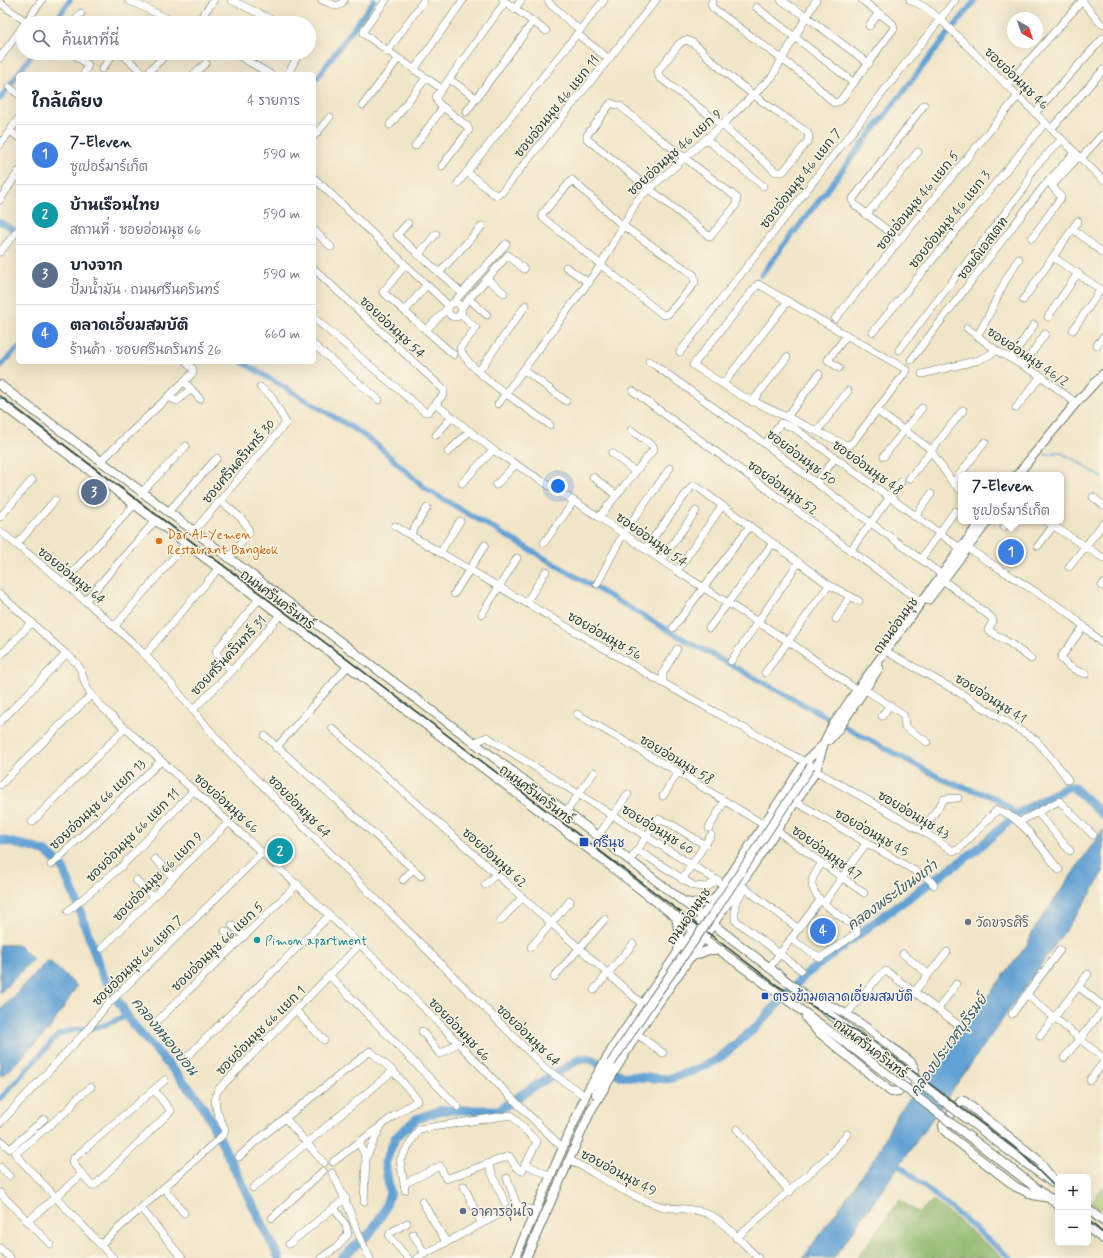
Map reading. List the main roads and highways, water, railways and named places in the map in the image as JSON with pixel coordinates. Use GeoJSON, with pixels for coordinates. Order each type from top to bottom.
{"type":"FeatureCollection","features":[{"type":"Feature","properties":{"kind":"main road"},"geometry":{"type":"LineString","coordinates":[[1020,472],[1103,374]]}},
{"type":"Feature","properties":{"kind":"main road"},"geometry":{"type":"LineString","coordinates":[[1026,472],[1078,404],[1103,382]]}},
{"type":"Feature","properties":{"kind":"main road","name":"ถนนศรีนครินทร์"},"geometry":{"type":"LineString","coordinates":[[0,385],[100,462],[194,531],[598,836],[796,990],[1013,1154],[1055,1184]]}},
{"type":"Feature","properties":{"kind":"main road","name":"ถนนศรีนครินทร์"},"geometry":{"type":"LineString","coordinates":[[0,403],[219,568],[346,667],[536,808],[703,938],[722,950],[773,990],[862,1055],[1055,1202]]}},
{"type":"Feature","properties":{"kind":"main road","name":"ถนนอ่อนนุช"},"geometry":{"type":"LineString","coordinates":[[964,548],[979,524]]}},
{"type":"Feature","properties":{"kind":"main road","name":"ถนนอ่อนนุช"},"geometry":{"type":"LineString","coordinates":[[581,1108],[637,1022],[716,911],[861,690],[922,603],[964,548],[985,524]]}},
{"type":"Feature","properties":{"kind":"main road","name":"ถนนอ่อนนุช"},"geometry":{"type":"LineString","coordinates":[[861,690],[889,654],[922,603]]}},
{"type":"Feature","properties":{"kind":"main road"},"geometry":{"type":"LineString","coordinates":[[292,624],[300,611]]}},
{"type":"Feature","properties":{"kind":"main road","name":"ถนนอ่อนนุช"},"geometry":{"type":"LineString","coordinates":[[590,1112],[627,1049],[677,974],[740,888],[796,802],[811,766]]}},
{"type":"Feature","properties":{"kind":"main road","name":"ถนนอ่อนนุช"},"geometry":{"type":"LineString","coordinates":[[515,1258],[585,1096],[615,1044],[714,900],[721,882],[811,766]]}},
{"type":"Feature","properties":{"kind":"main road"},"geometry":{"type":"LineString","coordinates":[[721,882],[726,891],[740,888]]}},
{"type":"Feature","properties":{"kind":"main road"},"geometry":{"type":"LineString","coordinates":[[683,902],[697,904],[714,900]]}},
{"type":"Feature","properties":{"kind":"main road"},"geometry":{"type":"LineString","coordinates":[[724,908],[721,917],[721,924],[731,939]]}},
{"type":"Feature","properties":{"kind":"main road"},"geometry":{"type":"LineString","coordinates":[[676,916],[680,938],[678,951]]}},
{"type":"Feature","properties":{"kind":"main road"},"geometry":{"type":"LineString","coordinates":[[689,957],[708,950],[722,950]]}},
{"type":"Feature","properties":{"kind":"main road"},"geometry":{"type":"LineString","coordinates":[[667,967],[675,966],[677,974]]}},
{"type":"Feature","properties":{"kind":"main road"},"geometry":{"type":"LineString","coordinates":[[803,1012],[817,1031],[891,1092],[899,1091],[915,1070],[913,1065],[846,1014],[825,1003],[811,1001]]}},
{"type":"Feature","properties":{"kind":"main road","name":"ถนนอ่อนนุช"},"geometry":{"type":"LineString","coordinates":[[526,1258],[570,1160],[590,1112],[601,1079]]}},
{"type":"Feature","properties":{"kind":"main road"},"geometry":{"type":"LineString","coordinates":[[1050,1198],[1029,1193],[1016,1187],[949,1135],[944,1130],[943,1125],[961,1101],[964,1101],[1037,1159],[1055,1182]]}},
{"type":"Feature","properties":{"kind":"main road"},"geometry":{"type":"LineString","coordinates":[[1089,1210],[1103,1221]]}},
{"type":"Feature","properties":{"kind":"main road"},"geometry":{"type":"LineString","coordinates":[[1091,1230],[1103,1239]]}},
{"type":"Feature","properties":{"kind":"water"},"geometry":{"type":"Polygon","coordinates":[[[1103,829],[1103,873],[1088,898],[834,1258],[803,1258],[876,1156],[896,1116],[1027,945],[1033,931],[1103,829]]]}},
{"type":"Feature","properties":{"kind":"water"},"geometry":{"type":"Polygon","coordinates":[[[0,945],[19,945],[33,959],[0,993],[0,945]]]}},
{"type":"Feature","properties":{"kind":"water"},"geometry":{"type":"Polygon","coordinates":[[[48,960],[77,986],[49,1030],[4,1075],[0,1076],[0,1011],[48,960]]]}},
{"type":"Feature","properties":{"kind":"waterway"},"geometry":{"type":"LineString","coordinates":[[59,16],[70,0]]}},
{"type":"Feature","properties":{"kind":"waterway"},"geometry":{"type":"LineString","coordinates":[[316,79],[374,0]]}},
{"type":"Feature","properties":{"kind":"waterway"},"geometry":{"type":"LineString","coordinates":[[954,27],[975,0]]}},
{"type":"Feature","properties":{"kind":"waterway"},"geometry":{"type":"LineString","coordinates":[[761,275],[948,34]]}},
{"type":"Feature","properties":{"kind":"waterway"},"geometry":{"type":"LineString","coordinates":[[19,72],[28,60]]}},
{"type":"Feature","properties":{"kind":"waterway"},"geometry":{"type":"LineString","coordinates":[[0,99],[16,77]]}},
{"type":"Feature","properties":{"kind":"waterway"},"geometry":{"type":"LineString","coordinates":[[0,222],[16,231]]}},
{"type":"Feature","properties":{"kind":"waterway"},"geometry":{"type":"LineString","coordinates":[[0,366],[16,350]]}},
{"type":"Feature","properties":{"kind":"waterway"},"geometry":{"type":"LineString","coordinates":[[245,364],[353,428],[377,445],[426,489],[676,635],[946,781],[996,798],[1017,814]]}},
{"type":"Feature","properties":{"kind":"waterway"},"geometry":{"type":"LineString","coordinates":[[1045,455],[1059,452],[1075,460],[1103,478]]}},
{"type":"Feature","properties":{"kind":"waterway","name":"คลองพระโขนงเก่า"},"geometry":{"type":"LineString","coordinates":[[342,1258],[371,1232],[384,1211],[390,1193],[385,1163],[395,1138],[416,1119],[442,1110],[499,1110],[579,1059],[591,1059],[622,1076],[668,1079],[693,1071],[717,1060],[755,1028],[805,975],[890,911],[974,852],[1017,814],[1067,787],[1073,787],[1103,815]]}},
{"type":"Feature","properties":{"kind":"waterway","name":"คลองหนองบอน"},"geometry":{"type":"LineString","coordinates":[[0,840],[46,852],[62,866],[76,900],[102,974],[130,1021],[196,1096],[209,1117],[279,1258]]}},
{"type":"Feature","properties":{"kind":"waterway"},"geometry":{"type":"LineString","coordinates":[[0,1099],[58,1035],[69,1031],[102,1026],[127,1016]]}},
{"type":"Feature","properties":{"kind":"waterway"},"geometry":{"type":"LineString","coordinates":[[894,1161],[1010,1258]]}},
{"type":"Feature","properties":{"kind":"railway"},"geometry":{"type":"LineString","coordinates":[[0,396],[778,986],[877,1044],[1020,1152],[1055,1187]]}},
{"type":"Feature","properties":{"kind":"railway"},"geometry":{"type":"LineString","coordinates":[[1091,1223],[1103,1233]]}},
{"type":"Feature","properties":{"kind":"place","name":"บางจาก"},"geometry":{"type":"Point","coordinates":[94,492]}},
{"type":"Feature","properties":{"kind":"place","name":"Dar Al-Yemen Restaurant Bangkok"},"geometry":{"type":"Point","coordinates":[159,541]}},
{"type":"Feature","properties":{"kind":"place","name":"7-Eleven"},"geometry":{"type":"Point","coordinates":[1011,552]}},
{"type":"Feature","properties":{"kind":"place","name":"ศรีนุช"},"geometry":{"type":"Point","coordinates":[584,842]}},
{"type":"Feature","properties":{"kind":"place","name":"บ้านเรือนไทย"},"geometry":{"type":"Point","coordinates":[280,851]}},
{"type":"Feature","properties":{"kind":"place","name":"วัดขจรศิริ"},"geometry":{"type":"Point","coordinates":[968,922]}},
{"type":"Feature","properties":{"kind":"place","name":"ตลาดเอี่ยมสมบัติ"},"geometry":{"type":"Point","coordinates":[823,931]}},
{"type":"Feature","properties":{"kind":"place","name":"Pimon apartment"},"geometry":{"type":"Point","coordinates":[257,940]}},
{"type":"Feature","properties":{"kind":"place","name":"ตรงข้ามตลาดเอี่ยมสมบัติ"},"geometry":{"type":"Point","coordinates":[765,996]}},
{"type":"Feature","properties":{"kind":"place","name":"อาคารอุ่นใจ"},"geometry":{"type":"Point","coordinates":[463,1211]}},
{"type":"Feature","properties":{"kind":"water label","name":"คลองประเวศบุรีรมย์"},"geometry":{"type":"Point","coordinates":[948,1045]}}]}
